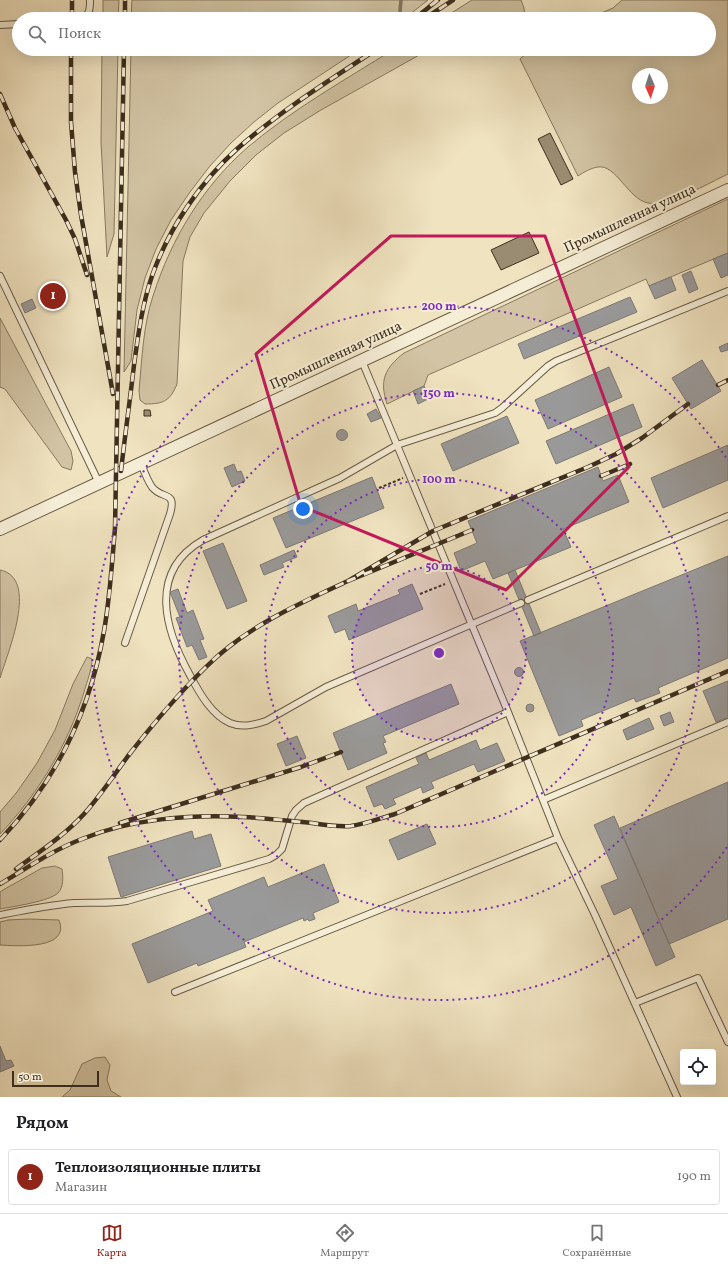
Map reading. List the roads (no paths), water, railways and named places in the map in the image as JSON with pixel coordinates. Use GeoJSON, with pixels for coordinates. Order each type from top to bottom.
{"type":"FeatureCollection","features":[{"type":"Feature","properties":{"kind":"street","name":"Промышленная улица"},"geometry":{"type":"LineString","coordinates":[[0,529],[728,190]]}},
{"type":"Feature","properties":{"kind":"lane"},"geometry":{"type":"LineString","coordinates":[[89,12],[90,0]]}},
{"type":"Feature","properties":{"kind":"lane"},"geometry":{"type":"LineString","coordinates":[[0,25],[12,24]]}},
{"type":"Feature","properties":{"kind":"lane"},"geometry":{"type":"LineString","coordinates":[[0,276],[99,483]]}},
{"type":"Feature","properties":{"kind":"lane"},"geometry":{"type":"LineString","coordinates":[[521,603],[326,688],[266,721],[242,726],[230,723],[219,716],[210,706],[193,681],[177,650],[168,624],[166,595],[169,580],[183,555],[192,546],[203,540],[340,478],[397,445],[495,413],[548,366],[728,291]]}},
{"type":"Feature","properties":{"kind":"lane"},"geometry":{"type":"LineString","coordinates":[[362,361],[508,712],[558,838],[677,1097]]}},
{"type":"Feature","properties":{"kind":"lane"},"geometry":{"type":"LineString","coordinates":[[125,643],[173,503],[168,496],[153,488],[141,463]]}},
{"type":"Feature","properties":{"kind":"lane"},"geometry":{"type":"LineString","coordinates":[[528,600],[728,516]]}},
{"type":"Feature","properties":{"kind":"lane"},"geometry":{"type":"LineString","coordinates":[[0,915],[56,904],[87,902],[112,903],[127,901],[269,859],[282,849],[292,816],[304,803],[508,712]]}},
{"type":"Feature","properties":{"kind":"lane"},"geometry":{"type":"LineString","coordinates":[[543,800],[728,722]]}},
{"type":"Feature","properties":{"kind":"lane"},"geometry":{"type":"LineString","coordinates":[[175,992],[558,838]]}},
{"type":"Feature","properties":{"kind":"lane"},"geometry":{"type":"LineString","coordinates":[[635,1003],[698,978],[728,1042]]}},
{"type":"Feature","properties":{"kind":"waterway"},"geometry":{"type":"LineString","coordinates":[[400,11],[401,0]]}},
{"type":"Feature","properties":{"kind":"railway"},"geometry":{"type":"LineString","coordinates":[[72,0],[72,12]]}},
{"type":"Feature","properties":{"kind":"railway"},"geometry":{"type":"LineString","coordinates":[[125,0],[125,12]]}},
{"type":"Feature","properties":{"kind":"railway"},"geometry":{"type":"LineString","coordinates":[[437,0],[428,8],[438,0]]}},
{"type":"Feature","properties":{"kind":"railway"},"geometry":{"type":"LineString","coordinates":[[435,12],[453,0]]}},
{"type":"Feature","properties":{"kind":"railway"},"geometry":{"type":"LineString","coordinates":[[423,12],[428,8]]}},
{"type":"Feature","properties":{"kind":"railway"},"geometry":{"type":"LineString","coordinates":[[71,56],[71,122],[75,172],[81,215],[113,394]]}},
{"type":"Feature","properties":{"kind":"railway"},"geometry":{"type":"LineString","coordinates":[[0,840],[38,794],[68,744],[90,690],[104,631],[111,580],[115,528],[124,56]]}},
{"type":"Feature","properties":{"kind":"railway"},"geometry":{"type":"LineString","coordinates":[[121,471],[134,365],[143,309],[152,276],[176,224],[210,176],[237,149],[288,109],[366,56]]}},
{"type":"Feature","properties":{"kind":"railway"},"geometry":{"type":"LineString","coordinates":[[0,94],[15,128],[66,220],[75,239],[87,275]]}},
{"type":"Feature","properties":{"kind":"railway"},"geometry":{"type":"LineString","coordinates":[[718,385],[728,380]]}},
{"type":"Feature","properties":{"kind":"railway"},"geometry":{"type":"LineString","coordinates":[[472,530],[348,581],[433,531],[616,454],[642,438],[688,404]]}},
{"type":"Feature","properties":{"kind":"railway"},"geometry":{"type":"LineString","coordinates":[[601,476],[630,464]]}},
{"type":"Feature","properties":{"kind":"railway"},"geometry":{"type":"LineString","coordinates":[[16,869],[43,850],[77,822],[147,732],[196,677],[222,653],[255,628],[348,581]]}},
{"type":"Feature","properties":{"kind":"railway"},"geometry":{"type":"LineString","coordinates":[[0,884],[71,843],[101,832],[140,822],[203,816],[260,818],[332,826],[351,826],[368,822],[395,814],[728,671]]}},
{"type":"Feature","properties":{"kind":"railway"},"geometry":{"type":"LineString","coordinates":[[120,823],[301,767],[341,752]]}},
{"type":"Feature","properties":{"kind":"place","name":"Теплоизоляционные плиты"},"geometry":{"type":"Point","coordinates":[53,296]}}]}
